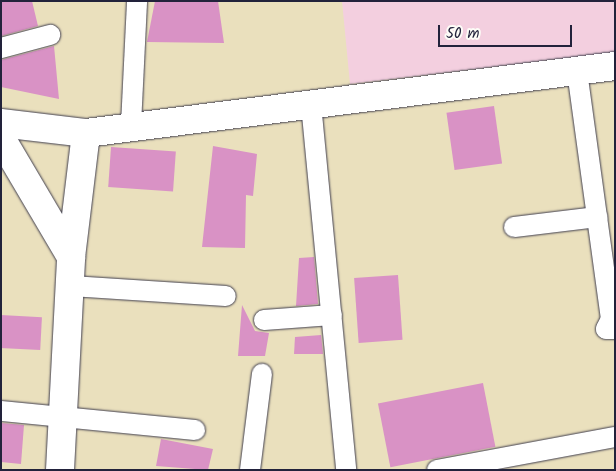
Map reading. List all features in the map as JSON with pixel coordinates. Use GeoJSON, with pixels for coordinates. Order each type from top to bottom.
{"type":"FeatureCollection","features":[{"type":"Feature","properties":{"kind":"street"},"geometry":{"type":"LineString","coordinates":[[131,125],[137,1]]}},
{"type":"Feature","properties":{"kind":"street"},"geometry":{"type":"LineString","coordinates":[[1,48],[50,35]]}},
{"type":"Feature","properties":{"kind":"street"},"geometry":{"type":"LineString","coordinates":[[1,123],[86,133],[131,125],[615,66]]}},
{"type":"Feature","properties":{"kind":"street"},"geometry":{"type":"LineString","coordinates":[[577,71],[611,319],[606,329],[615,330]]}},
{"type":"Feature","properties":{"kind":"street"},"geometry":{"type":"LineString","coordinates":[[311,104],[346,470]]}},
{"type":"Feature","properties":{"kind":"street"},"geometry":{"type":"LineString","coordinates":[[60,470],[65,414],[71,258],[86,133]]}},
{"type":"Feature","properties":{"kind":"street"},"geometry":{"type":"LineString","coordinates":[[1,138],[71,258]]}},
{"type":"Feature","properties":{"kind":"street"},"geometry":{"type":"LineString","coordinates":[[514,227],[597,217]]}},
{"type":"Feature","properties":{"kind":"street"},"geometry":{"type":"LineString","coordinates":[[71,286],[226,296]]}},
{"type":"Feature","properties":{"kind":"street"},"geometry":{"type":"LineString","coordinates":[[264,320],[332,315]]}},
{"type":"Feature","properties":{"kind":"street"},"geometry":{"type":"LineString","coordinates":[[250,470],[262,374]]}},
{"type":"Feature","properties":{"kind":"street"},"geometry":{"type":"LineString","coordinates":[[1,411],[65,414],[195,430]]}},
{"type":"Feature","properties":{"kind":"street"},"geometry":{"type":"LineString","coordinates":[[437,470],[615,437]]}},
{"type":"Feature","properties":{"kind":"shaded area"},"geometry":{"type":"Polygon","coordinates":[[[342,1],[615,1],[615,52],[350,84],[342,1]]]}},
{"type":"Feature","properties":{"kind":"building"},"geometry":{"type":"Polygon","coordinates":[[[1,1],[32,1],[38,26],[1,36],[1,1]]]}},
{"type":"Feature","properties":{"kind":"building"},"geometry":{"type":"Polygon","coordinates":[[[155,1],[218,1],[224,43],[147,42],[155,1]]]}},
{"type":"Feature","properties":{"kind":"building"},"geometry":{"type":"Polygon","coordinates":[[[54,46],[59,99],[1,87],[1,60],[54,46]]]}},
{"type":"Feature","properties":{"kind":"building"},"geometry":{"type":"Polygon","coordinates":[[[494,106],[502,163],[455,170],[446,113],[494,106]]]}},
{"type":"Feature","properties":{"kind":"building"},"geometry":{"type":"Polygon","coordinates":[[[213,146],[257,154],[253,196],[246,195],[245,248],[202,247],[213,146]]]}},
{"type":"Feature","properties":{"kind":"building"},"geometry":{"type":"Polygon","coordinates":[[[111,147],[176,152],[173,191],[108,187],[111,147]]]}},
{"type":"Feature","properties":{"kind":"building"},"geometry":{"type":"Polygon","coordinates":[[[314,257],[318,304],[296,306],[299,258],[314,257]]]}},
{"type":"Feature","properties":{"kind":"building"},"geometry":{"type":"Polygon","coordinates":[[[398,275],[403,340],[359,343],[354,278],[398,275]]]}},
{"type":"Feature","properties":{"kind":"building"},"geometry":{"type":"Polygon","coordinates":[[[242,305],[255,331],[269,333],[265,356],[238,356],[242,305]]]}},
{"type":"Feature","properties":{"kind":"building"},"geometry":{"type":"Polygon","coordinates":[[[1,315],[42,317],[40,350],[1,348],[1,315]]]}},
{"type":"Feature","properties":{"kind":"building"},"geometry":{"type":"Polygon","coordinates":[[[321,335],[323,354],[294,354],[295,337],[321,335]]]}},
{"type":"Feature","properties":{"kind":"building"},"geometry":{"type":"Polygon","coordinates":[[[483,383],[495,447],[390,467],[378,403],[483,383]]]}},
{"type":"Feature","properties":{"kind":"building"},"geometry":{"type":"Polygon","coordinates":[[[1,423],[24,425],[21,464],[1,462],[1,423]]]}},
{"type":"Feature","properties":{"kind":"building"},"geometry":{"type":"Polygon","coordinates":[[[161,439],[213,449],[208,470],[156,466],[161,439]]]}}]}
